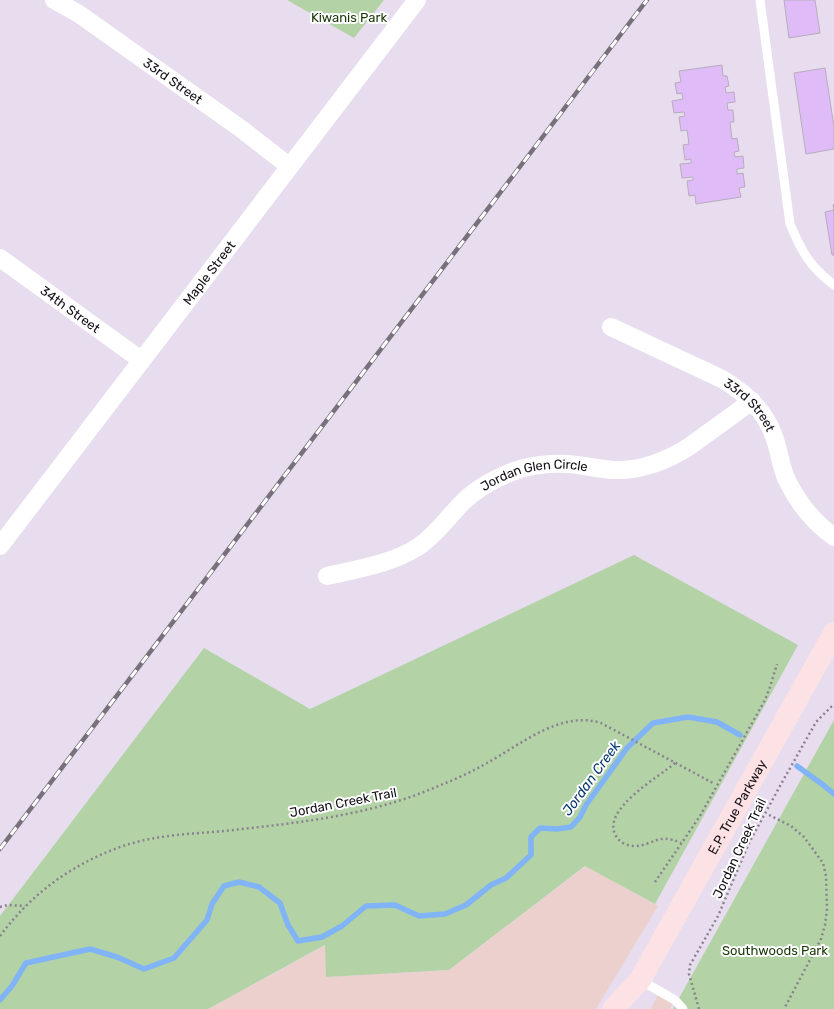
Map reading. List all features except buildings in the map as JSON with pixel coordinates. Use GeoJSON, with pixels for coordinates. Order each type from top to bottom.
{"type":"FeatureCollection","features":[{"type":"Feature","properties":{"kind":"main road","name":"E.P. True Parkway"},"geometry":{"type":"LineString","coordinates":[[640,980],[834,633]]}},
{"type":"Feature","properties":{"kind":"main road"},"geometry":{"type":"LineString","coordinates":[[614,1009],[640,980]]}},
{"type":"Feature","properties":{"kind":"main road"},"geometry":{"type":"LineString","coordinates":[[632,1009],[640,980]]}},
{"type":"Feature","properties":{"kind":"street","name":"33rd Street"},"geometry":{"type":"LineString","coordinates":[[54,0],[79,14],[240,128],[290,166]]}},
{"type":"Feature","properties":{"kind":"street","name":"Maple Street"},"geometry":{"type":"LineString","coordinates":[[0,546],[417,0]]}},
{"type":"Feature","properties":{"kind":"street","name":"34th Street"},"geometry":{"type":"LineString","coordinates":[[0,258],[142,360]]}},
{"type":"Feature","properties":{"kind":"street","name":"33rd Street"},"geometry":{"type":"LineString","coordinates":[[611,327],[722,379],[737,388],[752,401],[763,414],[773,433],[785,476],[795,497],[809,516],[834,537]]}},
{"type":"Feature","properties":{"kind":"street","name":"Jordan Glen Circle"},"geometry":{"type":"LineString","coordinates":[[327,576],[400,557],[419,546],[437,531],[463,502],[483,486],[504,475],[543,465],[568,464],[614,470],[638,468],[660,462],[680,453],[752,401]]}},
{"type":"Feature","properties":{"kind":"lane"},"geometry":{"type":"LineString","coordinates":[[760,0],[790,224],[805,257],[821,275],[834,285]]}},
{"type":"Feature","properties":{"kind":"lane"},"geometry":{"type":"LineString","coordinates":[[640,980],[675,1000],[683,1009]]}},
{"type":"Feature","properties":{"kind":"path"},"geometry":{"type":"LineString","coordinates":[[655,882],[704,809],[765,700],[777,664]]}},
{"type":"Feature","properties":{"kind":"path","name":"Jordan Creek Trail"},"geometry":{"type":"LineString","coordinates":[[699,1009],[689,974],[690,965],[718,916],[749,844],[780,786],[816,722],[834,704]]}},
{"type":"Feature","properties":{"kind":"path","name":"Jordan Creek Trail"},"geometry":{"type":"LineString","coordinates":[[0,936],[13,918],[45,888],[83,864],[124,846],[163,837],[262,827],[367,810],[412,798],[461,777],[536,734],[561,723],[580,719],[590,720],[612,728],[713,783]]}},
{"type":"Feature","properties":{"kind":"path"},"geometry":{"type":"LineString","coordinates":[[675,763],[638,791],[622,807],[614,822],[613,832],[624,844],[634,846],[664,839],[672,839],[681,843]]}},
{"type":"Feature","properties":{"kind":"path","name":"Jordan Creek Trail"},"geometry":{"type":"LineString","coordinates":[[769,815],[791,826],[804,837],[823,864],[826,876],[827,908],[825,925],[821,939],[784,1009]]}},
{"type":"Feature","properties":{"kind":"path"},"geometry":{"type":"LineString","coordinates":[[0,907],[8,905],[25,906]]}},
{"type":"Feature","properties":{"kind":"shaded area"},"geometry":{"type":"Polygon","coordinates":[[[586,866],[658,906],[596,1009],[208,1009],[326,945],[326,977],[449,970],[586,866]]]}},
{"type":"Feature","properties":{"kind":"shaded area"},"geometry":{"type":"Polygon","coordinates":[[[660,991],[675,1000],[670,1009],[651,1009],[660,991]]]}},
{"type":"Feature","properties":{"kind":"green space","name":"Kiwanis Park"},"geometry":{"type":"Polygon","coordinates":[[[287,0],[384,0],[354,38],[287,0]]]}},
{"type":"Feature","properties":{"kind":"green space"},"geometry":{"type":"Polygon","coordinates":[[[634,555],[798,645],[655,904],[585,866],[449,970],[326,977],[325,945],[208,1009],[0,1009],[0,916],[204,648],[310,709],[634,555]]]}},
{"type":"Feature","properties":{"kind":"green space","name":"Southwoods Park"},"geometry":{"type":"Polygon","coordinates":[[[834,720],[834,1009],[673,1009],[834,720]]]}},
{"type":"Feature","properties":{"kind":"waterway","name":"Jordan Creek"},"geometry":{"type":"LineString","coordinates":[[0,1000],[12,986],[26,963],[90,949],[117,957],[144,969],[174,958],[207,920],[212,904],[224,886],[239,882],[259,887],[280,903],[288,925],[298,941],[322,937],[342,926],[366,906],[395,905],[419,916],[445,914],[466,905],[491,885],[506,878],[531,855],[531,837],[540,828],[557,829],[571,827],[580,817],[586,805],[627,748],[653,723],[688,717],[717,722],[740,735]]}},
{"type":"Feature","properties":{"kind":"waterway","name":"Jordan Creek"},"geometry":{"type":"LineString","coordinates":[[797,766],[834,794]]}},
{"type":"Feature","properties":{"kind":"railway"},"geometry":{"type":"LineString","coordinates":[[0,849],[647,0]]}}]}
